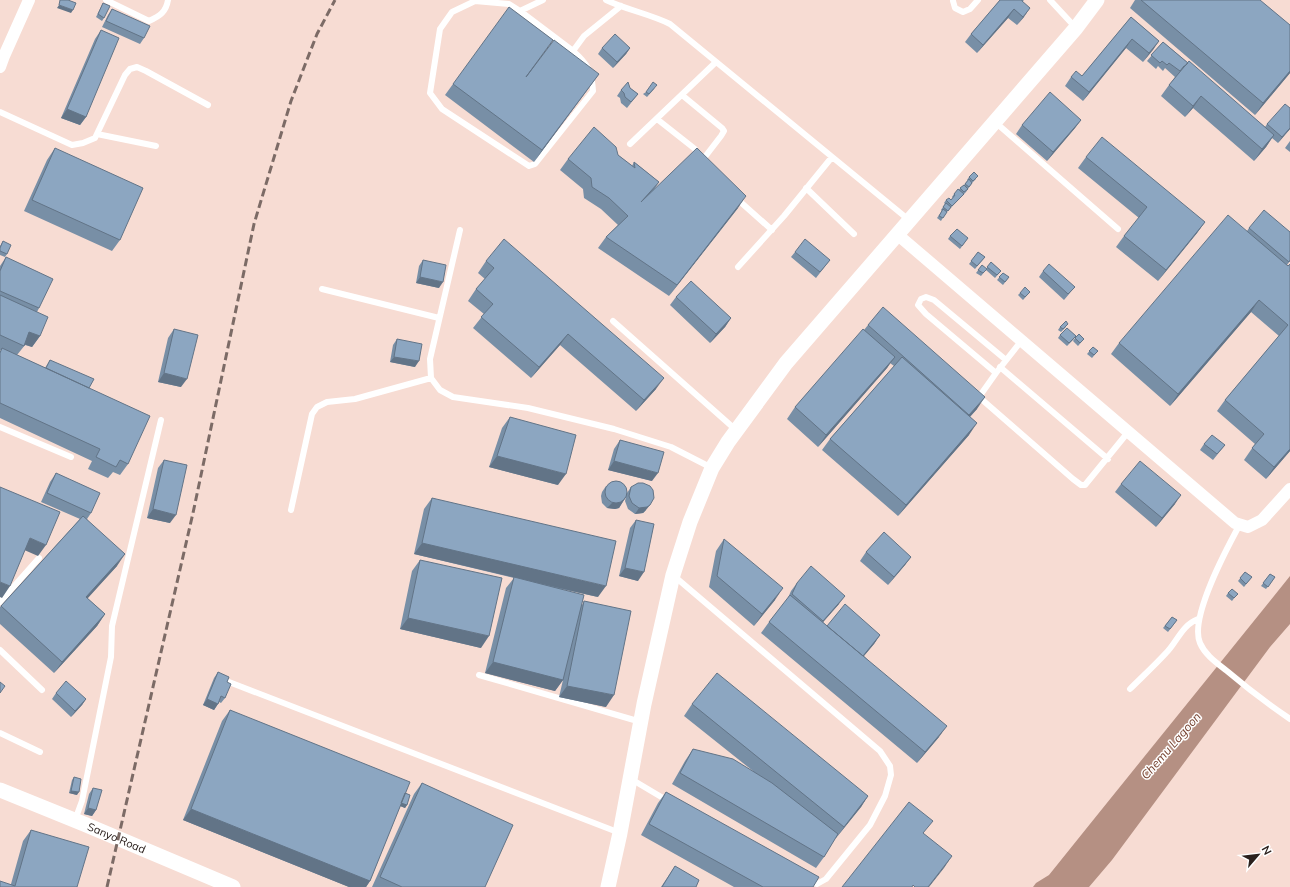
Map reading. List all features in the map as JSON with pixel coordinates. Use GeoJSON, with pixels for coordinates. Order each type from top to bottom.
{"type":"FeatureCollection","features":[{"type":"Feature","properties":{"kind":"street"},"geometry":{"type":"LineString","coordinates":[[1,59],[29,0]]}},
{"type":"Feature","properties":{"kind":"street"},"geometry":{"type":"LineString","coordinates":[[608,887],[641,722],[673,575],[690,522],[712,468],[737,430],[786,363],[910,222],[1076,28],[1093,1]]}},
{"type":"Feature","properties":{"kind":"street"},"geometry":{"type":"LineString","coordinates":[[898,235],[1235,523],[1248,527],[1262,520],[1290,489]]}},
{"type":"Feature","properties":{"kind":"street","name":"Sanyo Road"},"geometry":{"type":"LineString","coordinates":[[2,792],[143,848],[234,887]]}},
{"type":"Feature","properties":{"kind":"lane"},"geometry":{"type":"LineString","coordinates":[[106,0],[149,21],[160,15],[167,8],[168,0]]}},
{"type":"Feature","properties":{"kind":"lane"},"geometry":{"type":"LineString","coordinates":[[475,0],[509,4],[520,11],[584,61],[592,77],[593,91],[535,164],[529,166],[442,109],[430,93],[440,29],[452,12],[475,0]]}},
{"type":"Feature","properties":{"kind":"lane"},"geometry":{"type":"LineString","coordinates":[[520,11],[543,0]]}},
{"type":"Feature","properties":{"kind":"lane"},"geometry":{"type":"LineString","coordinates":[[606,0],[670,24],[910,222]]}},
{"type":"Feature","properties":{"kind":"lane"},"geometry":{"type":"LineString","coordinates":[[954,0],[955,8],[963,12],[970,9],[978,0]]}},
{"type":"Feature","properties":{"kind":"lane"},"geometry":{"type":"LineString","coordinates":[[1050,0],[1076,28]]}},
{"type":"Feature","properties":{"kind":"lane"},"geometry":{"type":"LineString","coordinates":[[573,51],[584,36],[621,6]]}},
{"type":"Feature","properties":{"kind":"lane"},"geometry":{"type":"LineString","coordinates":[[630,144],[716,62]]}},
{"type":"Feature","properties":{"kind":"lane"},"geometry":{"type":"LineString","coordinates":[[0,112],[72,145],[83,143],[95,138],[125,75],[130,69],[137,67],[208,105]]}},
{"type":"Feature","properties":{"kind":"lane"},"geometry":{"type":"LineString","coordinates":[[682,95],[724,131],[699,164]]}},
{"type":"Feature","properties":{"kind":"lane"},"geometry":{"type":"LineString","coordinates":[[657,119],[695,149],[699,164],[705,169]]}},
{"type":"Feature","properties":{"kind":"lane"},"geometry":{"type":"LineString","coordinates":[[995,122],[1118,229]]}},
{"type":"Feature","properties":{"kind":"lane"},"geometry":{"type":"LineString","coordinates":[[97,134],[156,146]]}},
{"type":"Feature","properties":{"kind":"lane"},"geometry":{"type":"LineString","coordinates":[[738,267],[772,230],[832,157]]}},
{"type":"Feature","properties":{"kind":"lane"},"geometry":{"type":"LineString","coordinates":[[806,188],[854,234]]}},
{"type":"Feature","properties":{"kind":"lane"},"geometry":{"type":"LineString","coordinates":[[733,195],[772,230]]}},
{"type":"Feature","properties":{"kind":"lane"},"geometry":{"type":"LineString","coordinates":[[460,230],[430,359],[431,378],[440,390],[453,397],[528,408],[614,429],[671,447],[712,468]]}},
{"type":"Feature","properties":{"kind":"lane"},"geometry":{"type":"LineString","coordinates":[[322,289],[439,318]]}},
{"type":"Feature","properties":{"kind":"lane"},"geometry":{"type":"LineString","coordinates":[[1006,360],[934,300],[926,297],[920,299],[918,305],[926,314],[1108,459]]}},
{"type":"Feature","properties":{"kind":"lane"},"geometry":{"type":"LineString","coordinates":[[613,321],[737,430]]}},
{"type":"Feature","properties":{"kind":"lane"},"geometry":{"type":"LineString","coordinates":[[978,397],[1022,340]]}},
{"type":"Feature","properties":{"kind":"lane"},"geometry":{"type":"LineString","coordinates":[[291,510],[312,414],[317,407],[327,402],[355,398],[431,378]]}},
{"type":"Feature","properties":{"kind":"lane"},"geometry":{"type":"LineString","coordinates":[[973,392],[1081,485],[1085,485],[1108,459],[1129,431]]}},
{"type":"Feature","properties":{"kind":"lane"},"geometry":{"type":"LineString","coordinates":[[79,822],[111,657],[112,626],[161,420]]}},
{"type":"Feature","properties":{"kind":"lane"},"geometry":{"type":"LineString","coordinates":[[0,427],[71,457]]}},
{"type":"Feature","properties":{"kind":"lane"},"geometry":{"type":"LineString","coordinates":[[1240,524],[1218,565],[1198,619],[1199,642],[1204,651],[1215,662],[1248,689],[1290,719]]}},
{"type":"Feature","properties":{"kind":"lane"},"geometry":{"type":"LineString","coordinates":[[0,602],[39,558]]}},
{"type":"Feature","properties":{"kind":"lane"},"geometry":{"type":"LineString","coordinates":[[673,575],[880,751],[890,766],[891,775],[885,796],[870,825],[826,879],[817,884],[802,879]]}},
{"type":"Feature","properties":{"kind":"lane"},"geometry":{"type":"LineString","coordinates":[[1130,689],[1168,652],[1187,625],[1198,619]]}},
{"type":"Feature","properties":{"kind":"lane"},"geometry":{"type":"LineString","coordinates":[[0,650],[42,690]]}},
{"type":"Feature","properties":{"kind":"lane"},"geometry":{"type":"LineString","coordinates":[[479,675],[641,722]]}},
{"type":"Feature","properties":{"kind":"lane"},"geometry":{"type":"LineString","coordinates":[[229,682],[620,833]]}},
{"type":"Feature","properties":{"kind":"lane"},"geometry":{"type":"LineString","coordinates":[[0,733],[40,752]]}},
{"type":"Feature","properties":{"kind":"lane"},"geometry":{"type":"LineString","coordinates":[[630,778],[671,802]]}},
{"type":"Feature","properties":{"kind":"water","name":"Chemu Lagoon"},"geometry":{"type":"Polygon","coordinates":[[[1290,576],[1290,624],[1270,647],[1112,860],[1089,887],[1033,887],[1036,883],[1049,875],[1290,576]]]}},
{"type":"Feature","properties":{"kind":"building"},"geometry":{"type":"Polygon","coordinates":[[[60,0],[68,0],[76,3],[73,10],[59,5],[60,0]]]}},
{"type":"Feature","properties":{"kind":"building"},"geometry":{"type":"Polygon","coordinates":[[[1000,0],[1022,0],[1030,8],[1023,17],[1014,9],[983,45],[971,34],[1000,0]]]}},
{"type":"Feature","properties":{"kind":"building"},"geometry":{"type":"Polygon","coordinates":[[[1141,0],[1260,0],[1290,25],[1290,71],[1263,103],[1141,0]]]}},
{"type":"Feature","properties":{"kind":"building"},"geometry":{"type":"Polygon","coordinates":[[[103,3],[110,6],[104,18],[98,14],[103,3]]]}},
{"type":"Feature","properties":{"kind":"building"},"geometry":{"type":"Polygon","coordinates":[[[509,7],[553,40],[526,77],[554,40],[599,74],[542,150],[453,84],[509,7]]]}},
{"type":"Feature","properties":{"kind":"building"},"geometry":{"type":"Polygon","coordinates":[[[112,9],[150,26],[144,38],[106,21],[112,9]]]}},
{"type":"Feature","properties":{"kind":"building"},"geometry":{"type":"Polygon","coordinates":[[[1131,17],[1159,41],[1149,53],[1132,39],[1089,92],[1071,77],[1076,71],[1082,76],[1131,17]]]}},
{"type":"Feature","properties":{"kind":"building"},"geometry":{"type":"Polygon","coordinates":[[[101,30],[119,38],[86,117],[67,109],[101,30]]]}},
{"type":"Feature","properties":{"kind":"building"},"geometry":{"type":"Polygon","coordinates":[[[615,34],[630,48],[617,62],[602,48],[615,34]]]}},
{"type":"Feature","properties":{"kind":"building"},"geometry":{"type":"Polygon","coordinates":[[[1163,42],[1188,63],[1180,71],[1169,63],[1167,65],[1162,61],[1160,63],[1151,55],[1163,42]]]}},
{"type":"Feature","properties":{"kind":"building"},"geometry":{"type":"Polygon","coordinates":[[[1189,61],[1274,135],[1262,149],[1201,96],[1193,106],[1169,85],[1189,61]]]}},
{"type":"Feature","properties":{"kind":"building"},"geometry":{"type":"Polygon","coordinates":[[[628,82],[630,88],[638,94],[631,102],[625,97],[621,90],[628,82]]]}},
{"type":"Feature","properties":{"kind":"building"},"geometry":{"type":"Polygon","coordinates":[[[653,82],[657,85],[649,94],[646,92],[653,82]]]}},
{"type":"Feature","properties":{"kind":"building"},"geometry":{"type":"Polygon","coordinates":[[[1050,92],[1081,120],[1053,152],[1022,125],[1050,92]]]}},
{"type":"Feature","properties":{"kind":"building"},"geometry":{"type":"Polygon","coordinates":[[[1285,104],[1290,108],[1290,128],[1282,137],[1267,124],[1285,104]]]}},
{"type":"Feature","properties":{"kind":"building"},"geometry":{"type":"Polygon","coordinates":[[[594,127],[616,147],[618,155],[635,168],[634,162],[659,182],[641,202],[697,148],[746,196],[677,285],[606,237],[628,216],[609,198],[592,187],[591,178],[568,159],[594,127]]]}},
{"type":"Feature","properties":{"kind":"building"},"geometry":{"type":"Polygon","coordinates":[[[1102,137],[1205,222],[1166,270],[1124,236],[1147,207],[1086,157],[1102,137]]]}},
{"type":"Feature","properties":{"kind":"building"},"geometry":{"type":"Polygon","coordinates":[[[55,148],[143,188],[120,240],[32,200],[55,148]]]}},
{"type":"Feature","properties":{"kind":"building"},"geometry":{"type":"Polygon","coordinates":[[[974,172],[978,176],[973,181],[969,177],[974,172]]]}},
{"type":"Feature","properties":{"kind":"building"},"geometry":{"type":"Polygon","coordinates":[[[969,179],[972,183],[969,187],[965,184],[969,179]]]}},
{"type":"Feature","properties":{"kind":"building"},"geometry":{"type":"Polygon","coordinates":[[[964,185],[968,189],[964,192],[960,188],[964,185]]]}},
{"type":"Feature","properties":{"kind":"building"},"geometry":{"type":"Polygon","coordinates":[[[958,189],[964,194],[952,206],[946,200],[949,198],[951,200],[958,189]]]}},
{"type":"Feature","properties":{"kind":"building"},"geometry":{"type":"Polygon","coordinates":[[[946,203],[951,207],[948,211],[943,207],[946,203]]]}},
{"type":"Feature","properties":{"kind":"building"},"geometry":{"type":"Polygon","coordinates":[[[943,209],[947,212],[943,218],[939,216],[943,209]]]}},
{"type":"Feature","properties":{"kind":"building"},"geometry":{"type":"Polygon","coordinates":[[[1264,210],[1290,232],[1289,262],[1249,228],[1264,210]]]}},
{"type":"Feature","properties":{"kind":"building"},"geometry":{"type":"Polygon","coordinates":[[[1228,215],[1288,266],[1290,264],[1290,449],[1274,467],[1252,448],[1264,434],[1225,400],[1288,325],[1259,300],[1178,394],[1119,343],[1228,215]]]}},
{"type":"Feature","properties":{"kind":"building"},"geometry":{"type":"Polygon","coordinates":[[[957,229],[968,238],[962,246],[950,236],[957,229]]]}},
{"type":"Feature","properties":{"kind":"building"},"geometry":{"type":"Polygon","coordinates":[[[504,239],[664,378],[644,400],[568,334],[539,367],[481,317],[493,304],[476,289],[494,268],[486,261],[504,239]]]}},
{"type":"Feature","properties":{"kind":"building"},"geometry":{"type":"Polygon","coordinates":[[[805,239],[830,260],[820,272],[795,252],[805,239]]]}},
{"type":"Feature","properties":{"kind":"building"},"geometry":{"type":"Polygon","coordinates":[[[3,241],[11,245],[7,254],[0,251],[3,241]]]}},
{"type":"Feature","properties":{"kind":"building"},"geometry":{"type":"Polygon","coordinates":[[[978,252],[985,257],[977,266],[971,261],[978,252]]]}},
{"type":"Feature","properties":{"kind":"building"},"geometry":{"type":"Polygon","coordinates":[[[6,257],[53,279],[39,308],[0,291],[0,271],[6,257]]]}},
{"type":"Feature","properties":{"kind":"building"},"geometry":{"type":"Polygon","coordinates":[[[423,260],[446,265],[443,282],[420,277],[423,260]]]}},
{"type":"Feature","properties":{"kind":"building"},"geometry":{"type":"Polygon","coordinates":[[[991,262],[1001,271],[997,275],[987,267],[991,262]]]}},
{"type":"Feature","properties":{"kind":"building"},"geometry":{"type":"Polygon","coordinates":[[[1049,264],[1075,287],[1068,294],[1043,271],[1049,264]]]}},
{"type":"Feature","properties":{"kind":"building"},"geometry":{"type":"Polygon","coordinates":[[[982,265],[987,269],[983,273],[978,270],[982,265]]]}},
{"type":"Feature","properties":{"kind":"building"},"geometry":{"type":"Polygon","coordinates":[[[1003,273],[1009,277],[1005,282],[999,277],[1003,273]]]}},
{"type":"Feature","properties":{"kind":"building"},"geometry":{"type":"Polygon","coordinates":[[[691,281],[731,318],[716,334],[676,297],[691,281]]]}},
{"type":"Feature","properties":{"kind":"building"},"geometry":{"type":"Polygon","coordinates":[[[1025,287],[1030,292],[1025,297],[1020,293],[1025,287]]]}},
{"type":"Feature","properties":{"kind":"building"},"geometry":{"type":"Polygon","coordinates":[[[0,295],[48,317],[40,336],[29,332],[24,346],[0,335],[0,295]]]}},
{"type":"Feature","properties":{"kind":"building"},"geometry":{"type":"Polygon","coordinates":[[[883,307],[985,397],[969,415],[868,325],[883,307]]]}},
{"type":"Feature","properties":{"kind":"building"},"geometry":{"type":"Polygon","coordinates":[[[1066,321],[1068,324],[1063,329],[1060,327],[1066,321]]]}},
{"type":"Feature","properties":{"kind":"building"},"geometry":{"type":"Polygon","coordinates":[[[1067,328],[1076,336],[1069,343],[1060,335],[1067,328]]]}},
{"type":"Feature","properties":{"kind":"building"},"geometry":{"type":"Polygon","coordinates":[[[174,329],[198,335],[187,379],[164,373],[174,329]]]}},
{"type":"Feature","properties":{"kind":"building"},"geometry":{"type":"Polygon","coordinates":[[[863,329],[895,357],[826,435],[795,407],[863,329]]]}},
{"type":"Feature","properties":{"kind":"building"},"geometry":{"type":"Polygon","coordinates":[[[1079,334],[1084,339],[1080,343],[1075,338],[1079,334]]]}},
{"type":"Feature","properties":{"kind":"building"},"geometry":{"type":"Polygon","coordinates":[[[397,339],[422,344],[419,361],[394,357],[397,339]]]}},
{"type":"Feature","properties":{"kind":"building"},"geometry":{"type":"Polygon","coordinates":[[[1093,347],[1098,351],[1094,355],[1089,351],[1093,347]]]}},
{"type":"Feature","properties":{"kind":"building"},"geometry":{"type":"Polygon","coordinates":[[[2,348],[150,416],[128,464],[120,460],[116,467],[96,457],[100,449],[0,403],[0,353],[2,348]]]}},
{"type":"Feature","properties":{"kind":"building"},"geometry":{"type":"Polygon","coordinates":[[[902,357],[977,423],[906,505],[830,439],[902,357]]]}},
{"type":"Feature","properties":{"kind":"building"},"geometry":{"type":"Polygon","coordinates":[[[50,360],[94,379],[89,388],[46,368],[50,360]]]}},
{"type":"Feature","properties":{"kind":"building"},"geometry":{"type":"Polygon","coordinates":[[[510,417],[576,435],[566,474],[497,456],[510,417]]]}},
{"type":"Feature","properties":{"kind":"building"},"geometry":{"type":"Polygon","coordinates":[[[1212,435],[1225,445],[1217,454],[1204,444],[1212,435]]]}},
{"type":"Feature","properties":{"kind":"building"},"geometry":{"type":"Polygon","coordinates":[[[620,440],[664,452],[658,473],[614,461],[620,440]]]}},
{"type":"Feature","properties":{"kind":"building"},"geometry":{"type":"Polygon","coordinates":[[[164,460],[187,465],[176,515],[153,509],[164,460]]]}},
{"type":"Feature","properties":{"kind":"building"},"geometry":{"type":"Polygon","coordinates":[[[1140,461],[1181,495],[1162,518],[1121,484],[1140,461]]]}},
{"type":"Feature","properties":{"kind":"building"},"geometry":{"type":"Polygon","coordinates":[[[56,473],[100,493],[91,513],[47,493],[56,473]]]}},
{"type":"Feature","properties":{"kind":"building"},"geometry":{"type":"Polygon","coordinates":[[[612,481],[620,481],[627,488],[627,496],[620,503],[612,503],[605,496],[605,488],[612,481]]]}},
{"type":"Feature","properties":{"kind":"building"},"geometry":{"type":"Polygon","coordinates":[[[638,483],[643,483],[650,486],[653,490],[654,498],[647,507],[639,508],[632,503],[629,496],[631,487],[638,483]]]}},
{"type":"Feature","properties":{"kind":"building"},"geometry":{"type":"Polygon","coordinates":[[[0,487],[60,512],[46,545],[30,538],[10,586],[0,582],[0,487]]]}},
{"type":"Feature","properties":{"kind":"building"},"geometry":{"type":"Polygon","coordinates":[[[432,498],[616,541],[606,586],[422,543],[432,498]]]}},
{"type":"Feature","properties":{"kind":"building"},"geometry":{"type":"Polygon","coordinates":[[[83,516],[125,554],[86,597],[105,614],[62,662],[1,606],[83,516]]]}},
{"type":"Feature","properties":{"kind":"building"},"geometry":{"type":"Polygon","coordinates":[[[636,520],[654,524],[644,572],[625,568],[636,520]]]}},
{"type":"Feature","properties":{"kind":"building"},"geometry":{"type":"Polygon","coordinates":[[[884,532],[911,557],[894,577],[866,552],[884,532]]]}},
{"type":"Feature","properties":{"kind":"building"},"geometry":{"type":"Polygon","coordinates":[[[724,539],[783,588],[762,614],[717,576],[724,539]]]}},
{"type":"Feature","properties":{"kind":"building"},"geometry":{"type":"Polygon","coordinates":[[[420,560],[502,578],[489,636],[408,618],[420,560]]]}},
{"type":"Feature","properties":{"kind":"building"},"geometry":{"type":"Polygon","coordinates":[[[811,566],[845,596],[823,621],[792,594],[797,583],[811,566]]]}},
{"type":"Feature","properties":{"kind":"building"},"geometry":{"type":"Polygon","coordinates":[[[1245,572],[1252,577],[1246,584],[1240,578],[1245,572]]]}},
{"type":"Feature","properties":{"kind":"building"},"geometry":{"type":"Polygon","coordinates":[[[1270,574],[1275,577],[1268,587],[1263,583],[1270,574]]]}},
{"type":"Feature","properties":{"kind":"building"},"geometry":{"type":"Polygon","coordinates":[[[514,577],[584,595],[563,680],[493,662],[514,577]]]}},
{"type":"Feature","properties":{"kind":"building"},"geometry":{"type":"Polygon","coordinates":[[[1232,589],[1238,594],[1234,598],[1228,593],[1232,589]]]}},
{"type":"Feature","properties":{"kind":"building"},"geometry":{"type":"Polygon","coordinates":[[[790,595],[947,726],[925,752],[769,622],[790,595]]]}},
{"type":"Feature","properties":{"kind":"building"},"geometry":{"type":"Polygon","coordinates":[[[584,601],[631,611],[614,695],[567,686],[584,601]]]}},
{"type":"Feature","properties":{"kind":"building"},"geometry":{"type":"Polygon","coordinates":[[[845,604],[880,635],[863,656],[827,626],[845,604]]]}},
{"type":"Feature","properties":{"kind":"building"},"geometry":{"type":"Polygon","coordinates":[[[1172,617],[1177,620],[1170,629],[1165,626],[1172,617]]]}},
{"type":"Feature","properties":{"kind":"building"},"geometry":{"type":"Polygon","coordinates":[[[218,672],[229,677],[227,682],[231,684],[225,698],[221,696],[218,704],[207,699],[218,672]]]}},
{"type":"Feature","properties":{"kind":"building"},"geometry":{"type":"Polygon","coordinates":[[[717,673],[868,796],[844,827],[692,704],[717,673]]]}},
{"type":"Feature","properties":{"kind":"building"},"geometry":{"type":"Polygon","coordinates":[[[66,681],[86,699],[75,711],[56,693],[66,681]]]}},
{"type":"Feature","properties":{"kind":"building"},"geometry":{"type":"Polygon","coordinates":[[[0,682],[5,686],[0,693],[0,682]]]}},
{"type":"Feature","properties":{"kind":"building"},"geometry":{"type":"Polygon","coordinates":[[[230,710],[410,782],[370,881],[191,809],[230,710]]]}},
{"type":"Feature","properties":{"kind":"building"},"geometry":{"type":"Polygon","coordinates":[[[693,749],[733,759],[772,783],[838,834],[824,857],[680,773],[693,749]]]}},
{"type":"Feature","properties":{"kind":"building"},"geometry":{"type":"Polygon","coordinates":[[[74,777],[81,779],[79,792],[71,791],[74,777]]]}},
{"type":"Feature","properties":{"kind":"building"},"geometry":{"type":"Polygon","coordinates":[[[422,783],[513,825],[485,887],[402,887],[380,877],[422,783]]]}},
{"type":"Feature","properties":{"kind":"building"},"geometry":{"type":"Polygon","coordinates":[[[93,788],[102,790],[96,810],[88,808],[93,788]]]}},
{"type":"Feature","properties":{"kind":"building"},"geometry":{"type":"Polygon","coordinates":[[[666,792],[819,877],[813,887],[763,887],[649,824],[666,792]]]}},
{"type":"Feature","properties":{"kind":"building"},"geometry":{"type":"Polygon","coordinates":[[[405,793],[410,795],[407,805],[401,803],[405,793]]]}},
{"type":"Feature","properties":{"kind":"building"},"geometry":{"type":"Polygon","coordinates":[[[909,802],[933,821],[923,833],[952,856],[928,887],[915,887],[913,885],[912,887],[842,887],[909,802]]]}},
{"type":"Feature","properties":{"kind":"building"},"geometry":{"type":"Polygon","coordinates":[[[31,830],[89,847],[77,887],[0,887],[0,881],[15,886],[31,830]]]}},
{"type":"Feature","properties":{"kind":"building"},"geometry":{"type":"Polygon","coordinates":[[[675,866],[699,880],[696,887],[662,887],[675,866]]]}},
{"type":"Feature","properties":{"kind":"railway"},"geometry":{"type":"LineString","coordinates":[[107,887],[193,513],[254,224],[291,101],[317,34],[335,0]]}}]}
